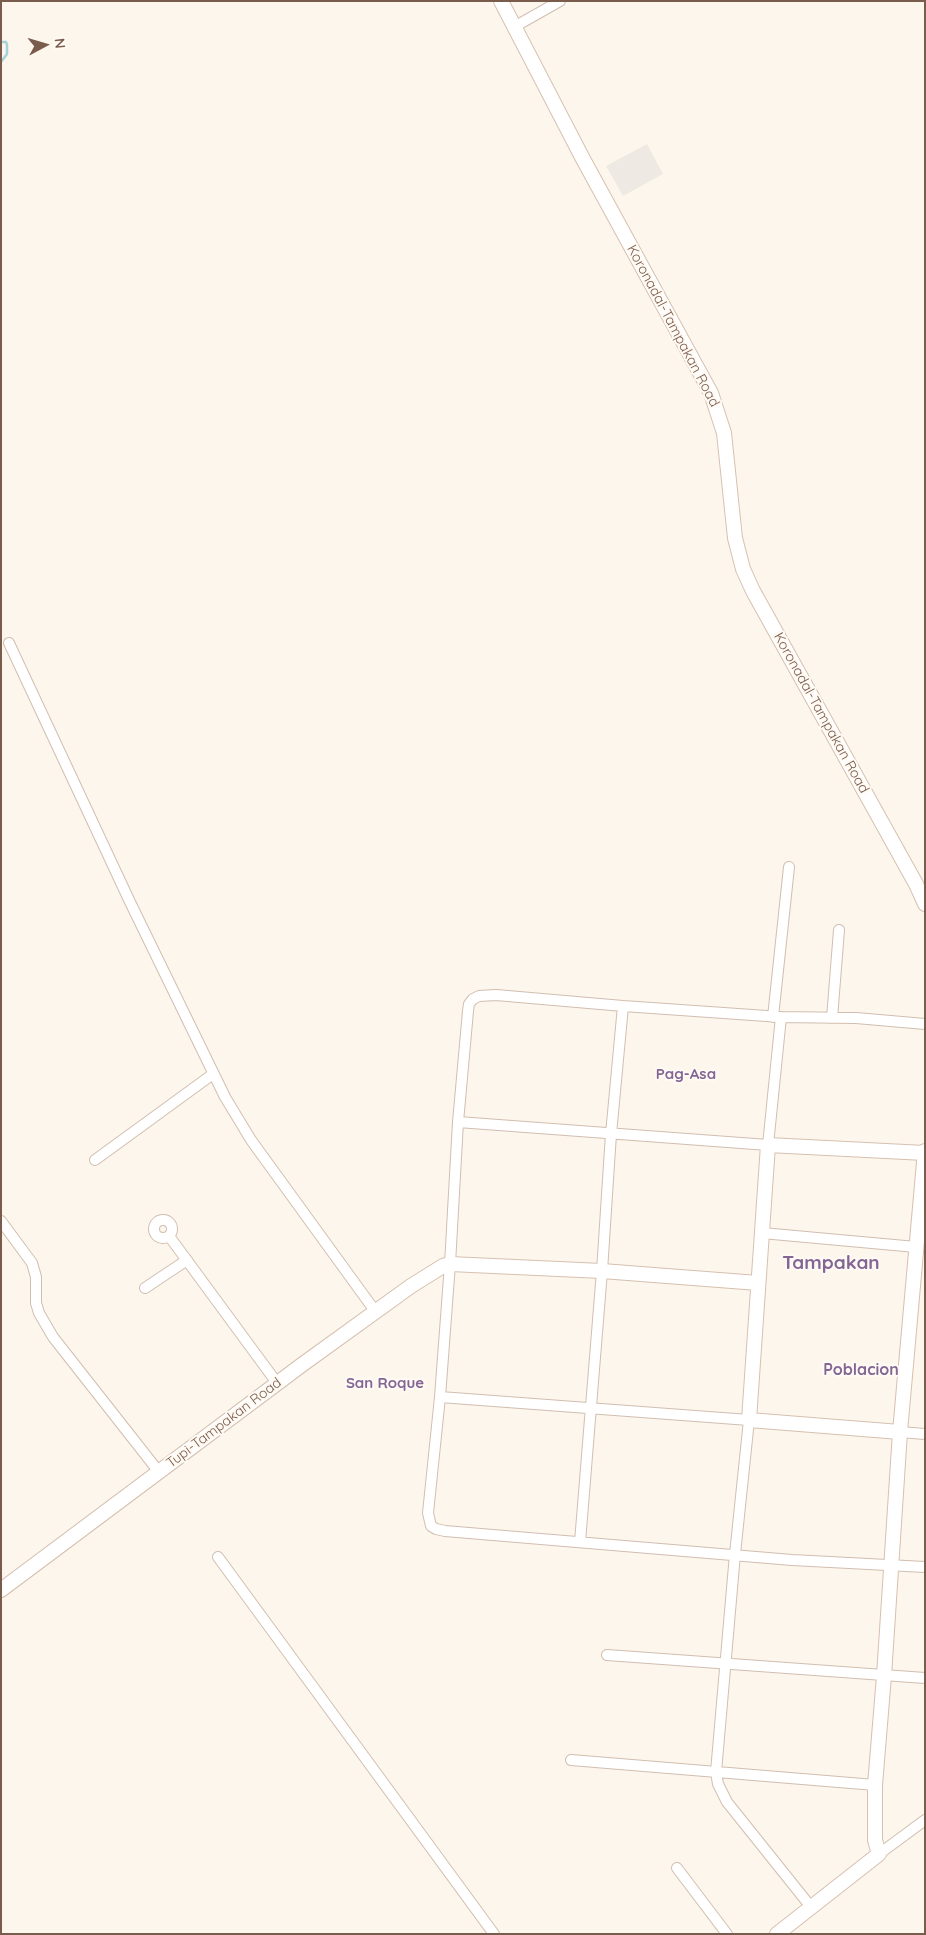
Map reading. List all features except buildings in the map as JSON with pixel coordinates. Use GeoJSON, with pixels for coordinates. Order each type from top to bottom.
{"type":"FeatureCollection","features":[{"type":"Feature","properties":{"kind":"main road","name":"Koronadal-Tampakan Road"},"geometry":{"type":"LineString","coordinates":[[501,1],[583,159],[711,393],[724,433],[735,538],[743,569],[753,591],[916,884],[925,904]]}},
{"type":"Feature","properties":{"kind":"main road"},"geometry":{"type":"LineString","coordinates":[[777,1934],[879,1854],[875,1840],[875,1785],[900,1432],[919,1291],[916,1247],[925,1152],[768,1145],[749,1420],[900,1432]]}},
{"type":"Feature","properties":{"kind":"main road"},"geometry":{"type":"LineString","coordinates":[[450,1264],[602,1271],[758,1283]]}},
{"type":"Feature","properties":{"kind":"main road","name":"Tupi-Tampakan Road"},"geometry":{"type":"LineString","coordinates":[[1,1590],[375,1311],[429,1274],[450,1264]]}},
{"type":"Feature","properties":{"kind":"street"},"geometry":{"type":"LineString","coordinates":[[514,27],[560,1]]}},
{"type":"Feature","properties":{"kind":"street"},"geometry":{"type":"LineString","coordinates":[[9,643],[213,1074],[251,1140],[375,1311]]}},
{"type":"Feature","properties":{"kind":"street"},"geometry":{"type":"LineString","coordinates":[[458,1122],[768,1145],[788,867]]}},
{"type":"Feature","properties":{"kind":"street"},"geometry":{"type":"LineString","coordinates":[[832,1018],[839,930]]}},
{"type":"Feature","properties":{"kind":"street"},"geometry":{"type":"LineString","coordinates":[[925,1024],[832,1018],[777,1017],[496,995],[479,996],[473,999],[469,1004],[468,1011],[458,1122],[440,1397],[428,1513],[431,1526],[445,1532],[925,1567]]}},
{"type":"Feature","properties":{"kind":"street"},"geometry":{"type":"LineString","coordinates":[[580,1542],[611,1134],[623,1006]]}},
{"type":"Feature","properties":{"kind":"street"},"geometry":{"type":"LineString","coordinates":[[95,1160],[213,1074]]}},
{"type":"Feature","properties":{"kind":"street"},"geometry":{"type":"LineString","coordinates":[[1,1221],[32,1262],[36,1277],[36,1304],[41,1317],[53,1337],[159,1472]]}},
{"type":"Feature","properties":{"kind":"street"},"geometry":{"type":"LineString","coordinates":[[762,1233],[916,1247]]}},
{"type":"Feature","properties":{"kind":"street"},"geometry":{"type":"LineString","coordinates":[[169,1236],[277,1383]]}},
{"type":"Feature","properties":{"kind":"street"},"geometry":{"type":"LineString","coordinates":[[145,1288],[187,1260]]}},
{"type":"Feature","properties":{"kind":"street"},"geometry":{"type":"LineString","coordinates":[[440,1397],[749,1420],[716,1772],[718,1784],[727,1802],[811,1907]]}},
{"type":"Feature","properties":{"kind":"street"},"geometry":{"type":"LineString","coordinates":[[900,1432],[925,1434]]}},
{"type":"Feature","properties":{"kind":"street"},"geometry":{"type":"LineString","coordinates":[[218,1557],[494,1934]]}},
{"type":"Feature","properties":{"kind":"street"},"geometry":{"type":"LineString","coordinates":[[608,1655],[925,1678]]}},
{"type":"Feature","properties":{"kind":"street"},"geometry":{"type":"LineString","coordinates":[[571,1760],[875,1785]]}},
{"type":"Feature","properties":{"kind":"street"},"geometry":{"type":"LineString","coordinates":[[879,1854],[925,1820]]}},
{"type":"Feature","properties":{"kind":"street"},"geometry":{"type":"LineString","coordinates":[[677,1868],[727,1934]]}},
{"type":"Feature","properties":{"kind":"shaded area"},"geometry":{"type":"Polygon","coordinates":[[[647,144],[663,174],[623,196],[606,166],[647,144]]]}},
{"type":"Feature","properties":{"kind":"waterway"},"geometry":{"type":"LineString","coordinates":[[1,42],[6,42],[7,45],[7,54],[1,62]]}},
{"type":"Feature","properties":{"kind":"district","name":"Pag-Asa"},"geometry":{"type":"Point","coordinates":[686,1074]}},
{"type":"Feature","properties":{"kind":"district","name":"Tampakan"},"geometry":{"type":"Point","coordinates":[831,1263]}},
{"type":"Feature","properties":{"kind":"district","name":"Poblacion"},"geometry":{"type":"Point","coordinates":[861,1370]}},
{"type":"Feature","properties":{"kind":"district","name":"San Roque"},"geometry":{"type":"Point","coordinates":[385,1383]}}]}
